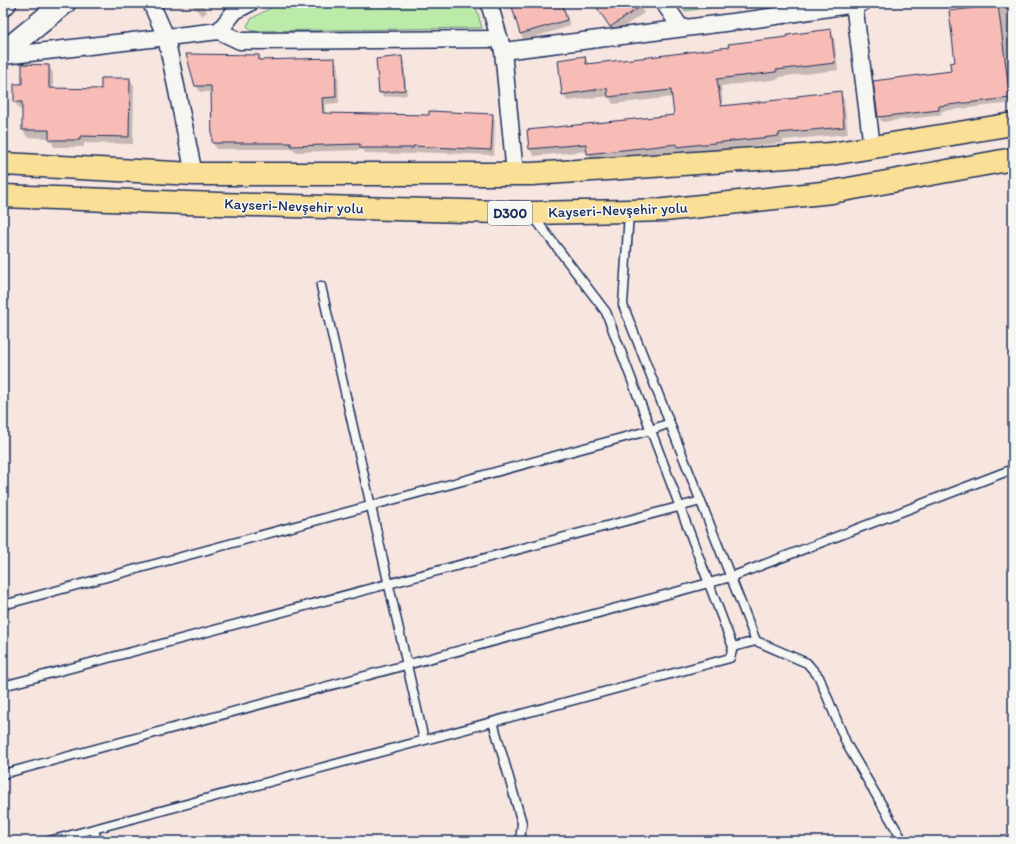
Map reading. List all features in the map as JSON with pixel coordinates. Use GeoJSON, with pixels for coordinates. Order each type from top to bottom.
{"type":"FeatureCollection","features":[{"type":"Feature","properties":{"kind":"highway","name":"Kayseri-Nevşehir yolu"},"geometry":{"type":"LineString","coordinates":[[3,164],[194,174],[532,174],[823,154],[1013,124]]}},
{"type":"Feature","properties":{"kind":"highway","name":"Kayseri-Nevşehir yolu"},"geometry":{"type":"LineString","coordinates":[[3,196],[531,213],[664,210],[832,192],[1013,159]]}},
{"type":"Feature","properties":{"kind":"street"},"geometry":{"type":"LineString","coordinates":[[3,54],[64,3]]}},
{"type":"Feature","properties":{"kind":"street"},"geometry":{"type":"LineString","coordinates":[[151,3],[166,37],[194,174]]}},
{"type":"Feature","properties":{"kind":"street"},"geometry":{"type":"LineString","coordinates":[[219,31],[235,11],[250,3]]}},
{"type":"Feature","properties":{"kind":"street"},"geometry":{"type":"LineString","coordinates":[[489,3],[501,45],[515,174]]}},
{"type":"Feature","properties":{"kind":"street"},"geometry":{"type":"LineString","coordinates":[[664,3],[681,28]]}},
{"type":"Feature","properties":{"kind":"street"},"geometry":{"type":"LineString","coordinates":[[3,54],[219,31],[240,41],[501,45],[681,28],[756,19],[857,3],[872,147]]}},
{"type":"Feature","properties":{"kind":"lane"},"geometry":{"type":"LineString","coordinates":[[629,211],[623,305],[756,641]]}},
{"type":"Feature","properties":{"kind":"lane"},"geometry":{"type":"LineString","coordinates":[[49,841],[730,658],[733,647],[606,312],[531,213]]}},
{"type":"Feature","properties":{"kind":"lane"},"geometry":{"type":"LineString","coordinates":[[321,286],[424,740]]}},
{"type":"Feature","properties":{"kind":"lane"},"geometry":{"type":"LineString","coordinates":[[3,605],[651,430],[670,423]]}},
{"type":"Feature","properties":{"kind":"lane"},"geometry":{"type":"LineString","coordinates":[[3,774],[731,577],[1013,469]]}},
{"type":"Feature","properties":{"kind":"lane"},"geometry":{"type":"LineString","coordinates":[[3,686],[701,501]]}},
{"type":"Feature","properties":{"kind":"lane"},"geometry":{"type":"LineString","coordinates":[[733,647],[756,641],[807,663],[819,677],[847,744],[903,841]]}},
{"type":"Feature","properties":{"kind":"lane"},"geometry":{"type":"LineString","coordinates":[[493,722],[522,823],[520,841]]}},
{"type":"Feature","properties":{"kind":"lane"},"geometry":{"type":"LineString","coordinates":[[94,829],[97,841]]}},
{"type":"Feature","properties":{"kind":"green space"},"geometry":{"type":"Polygon","coordinates":[[[279,3],[475,3],[482,28],[251,31],[247,26],[251,19],[279,3]]]}},
{"type":"Feature","properties":{"kind":"green space"},"geometry":{"type":"Polygon","coordinates":[[[680,3],[745,3],[684,11],[680,3]]]}},
{"type":"Feature","properties":{"kind":"building"},"geometry":{"type":"Polygon","coordinates":[[[511,3],[562,3],[567,20],[520,34],[511,3]]]}},
{"type":"Feature","properties":{"kind":"building"},"geometry":{"type":"Polygon","coordinates":[[[594,3],[646,3],[610,27],[594,3]]]}},
{"type":"Feature","properties":{"kind":"building"},"geometry":{"type":"Polygon","coordinates":[[[998,5],[1010,98],[939,106],[939,110],[878,117],[873,81],[951,71],[950,63],[955,62],[949,11],[998,5]]]}},
{"type":"Feature","properties":{"kind":"building"},"geometry":{"type":"Polygon","coordinates":[[[831,29],[835,63],[717,79],[721,106],[797,98],[797,96],[841,91],[844,127],[779,133],[779,136],[677,147],[677,144],[587,154],[586,144],[529,149],[527,130],[674,115],[671,90],[608,97],[607,88],[562,95],[558,60],[585,56],[586,64],[650,57],[729,47],[728,44],[787,37],[787,35],[831,29]]]}},
{"type":"Feature","properties":{"kind":"building"},"geometry":{"type":"Polygon","coordinates":[[[186,54],[259,55],[259,60],[335,58],[336,97],[322,98],[323,113],[429,115],[429,111],[493,114],[491,150],[413,146],[413,148],[360,148],[360,144],[291,146],[291,143],[212,143],[211,86],[195,86],[186,54]]]}},
{"type":"Feature","properties":{"kind":"building"},"geometry":{"type":"Polygon","coordinates":[[[402,56],[405,90],[379,93],[376,59],[402,56]]]}},
{"type":"Feature","properties":{"kind":"building"},"geometry":{"type":"Polygon","coordinates":[[[22,64],[49,65],[49,88],[101,89],[101,78],[130,78],[129,137],[80,136],[80,140],[49,140],[49,130],[22,130],[22,102],[14,102],[14,84],[22,84],[22,64]]]}}]}
